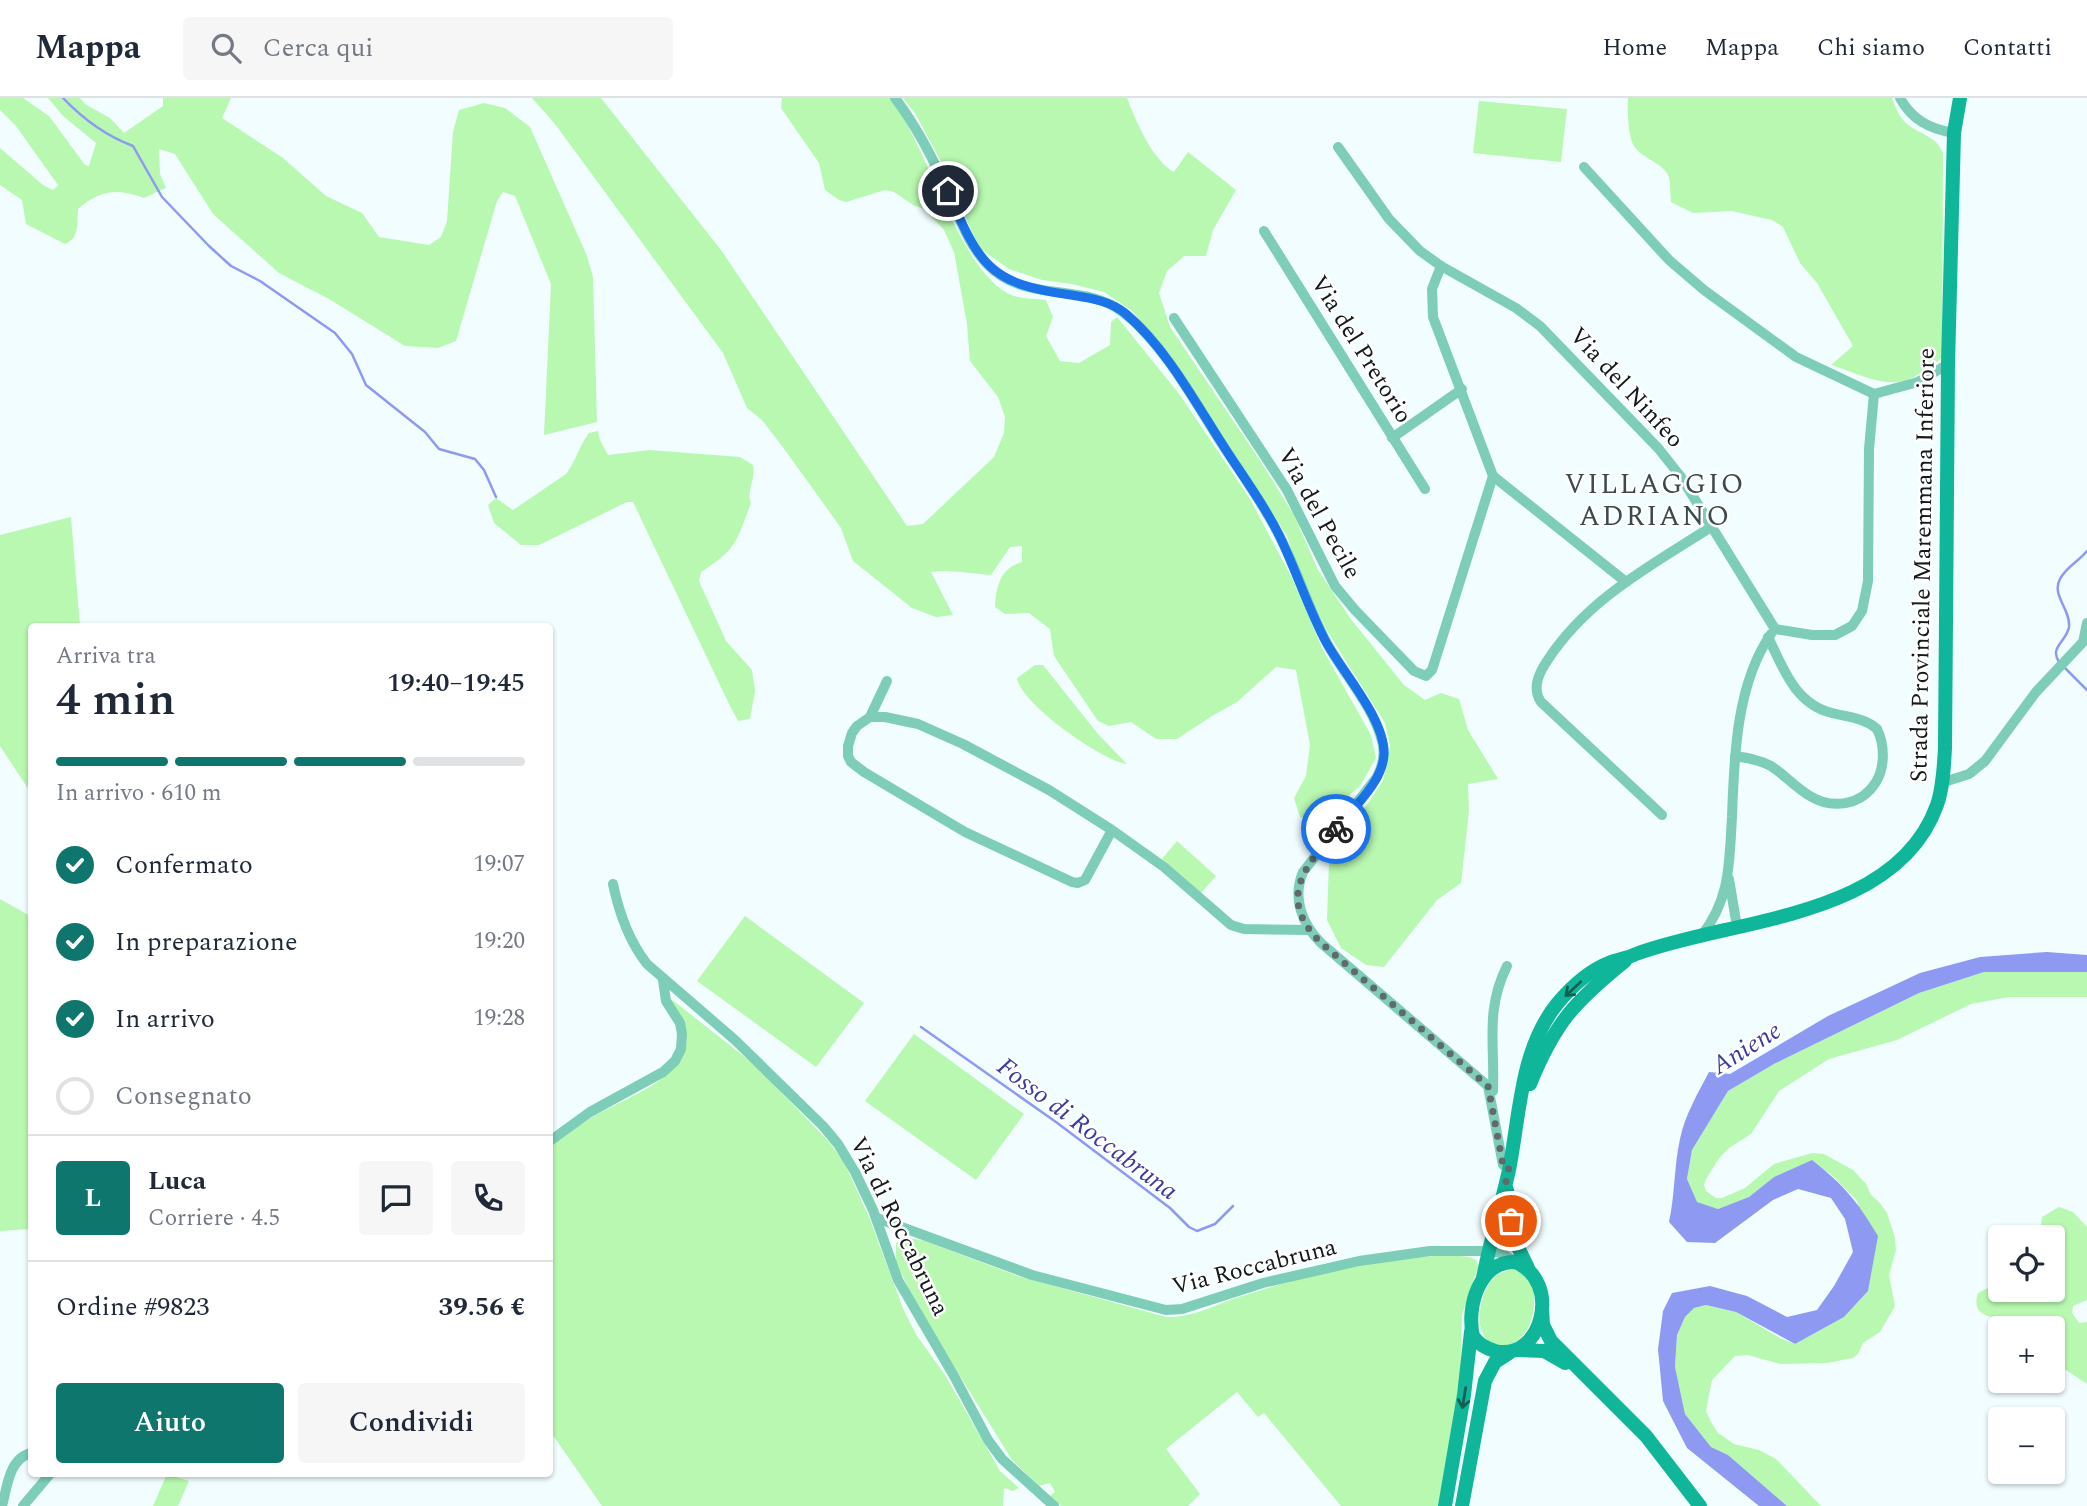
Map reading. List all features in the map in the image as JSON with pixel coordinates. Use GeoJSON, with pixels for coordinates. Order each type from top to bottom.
{"type":"FeatureCollection","features":[{"type":"Feature","properties":{"kind":"main road","name":"Strada Provinciale Maremmana Inferiore"},"geometry":{"type":"LineString","coordinates":[[1483,1278],[1506,1182],[1527,1067],[1533,1047],[1554,1008],[1590,974],[1611,962],[1666,944],[1822,904],[1854,891],[1902,859],[1923,834],[1936,808],[1945,748],[1948,364],[1954,133],[1960,98]]}},
{"type":"Feature","properties":{"kind":"main road","name":"Strada Provinciale Maremmana Inferiore"},"geometry":{"type":"LineString","coordinates":[[1506,1182],[1522,1265]]}},
{"type":"Feature","properties":{"kind":"main road"},"geometry":{"type":"LineString","coordinates":[[1445,1506],[1464,1395],[1474,1303],[1483,1278],[1500,1264],[1522,1265],[1541,1287],[1543,1325],[1548,1337],[1646,1436],[1698,1503]]}},
{"type":"Feature","properties":{"kind":"main road"},"geometry":{"type":"LineString","coordinates":[[1462,1506],[1485,1381],[1495,1362],[1531,1338],[1542,1309]]}},
{"type":"Feature","properties":{"kind":"main road"},"geometry":{"type":"LineString","coordinates":[[1471,1330],[1475,1340],[1486,1348],[1544,1352],[1578,1370]]}},
{"type":"Feature","properties":{"kind":"street","name":"Via del Pecile"},"geometry":{"type":"LineString","coordinates":[[895,98],[925,146],[970,240],[989,265],[1019,285],[1094,299],[1114,306],[1138,327],[1171,367],[1271,520],[1323,636],[1373,720],[1383,745],[1381,769],[1301,877],[1299,905],[1310,930],[1321,943],[1488,1086],[1499,1151],[1503,1165],[1509,1167]]}},
{"type":"Feature","properties":{"kind":"street"},"geometry":{"type":"LineString","coordinates":[[1900,98],[1919,121],[1934,129],[1954,133]]}},
{"type":"Feature","properties":{"kind":"street","name":"Via del Ninfeo"},"geometry":{"type":"LineString","coordinates":[[1338,147],[1389,219],[1420,251],[1441,266],[1516,308],[1554,339],[1663,454],[1711,527],[1772,633],[1790,681],[1802,698],[1819,709],[1876,727],[1881,738],[1881,769],[1876,782],[1863,796],[1851,802],[1835,804],[1809,795],[1763,762],[1735,755]]}},
{"type":"Feature","properties":{"kind":"street"},"geometry":{"type":"LineString","coordinates":[[1584,167],[1662,253],[1690,279],[1792,354],[1874,394],[1919,382],[1948,364]]}},
{"type":"Feature","properties":{"kind":"street","name":"Via del Pretorio"},"geometry":{"type":"LineString","coordinates":[[1264,231],[1425,489]]}},
{"type":"Feature","properties":{"kind":"street"},"geometry":{"type":"LineString","coordinates":[[1441,266],[1432,289],[1433,313],[1438,335],[1462,389],[1493,476],[1626,582]]}},
{"type":"Feature","properties":{"kind":"street","name":"Via del Pecile"},"geometry":{"type":"LineString","coordinates":[[1174,318],[1285,486],[1335,586],[1415,672],[1426,676],[1433,668],[1493,476]]}},
{"type":"Feature","properties":{"kind":"street"},"geometry":{"type":"LineString","coordinates":[[1392,438],[1462,389]]}},
{"type":"Feature","properties":{"kind":"street"},"geometry":{"type":"LineString","coordinates":[[1737,927],[1729,877],[1735,755],[1754,665],[1772,633],[1835,635],[1850,628],[1861,615],[1868,581],[1868,458],[1874,394]]}},
{"type":"Feature","properties":{"kind":"street"},"geometry":{"type":"LineString","coordinates":[[1662,815],[1541,702],[1536,690],[1543,667],[1568,632],[1596,604],[1711,527]]}},
{"type":"Feature","properties":{"kind":"street"},"geometry":{"type":"LineString","coordinates":[[1941,783],[1964,776],[1982,764],[2036,692],[2085,640],[2087,623]]}},
{"type":"Feature","properties":{"kind":"street"},"geometry":{"type":"LineString","coordinates":[[887,681],[870,717],[857,726],[850,737],[847,750],[854,765],[946,821],[1072,883],[1083,881],[1112,830]]}},
{"type":"Feature","properties":{"kind":"street"},"geometry":{"type":"LineString","coordinates":[[870,717],[891,717],[909,721],[955,740],[1031,780],[1112,830],[1164,867],[1231,925],[1244,929],[1310,930]]}},
{"type":"Feature","properties":{"kind":"street"},"geometry":{"type":"LineString","coordinates":[[1702,936],[1718,911],[1729,877]]}},
{"type":"Feature","properties":{"kind":"street","name":"Via di Roccabruna"},"geometry":{"type":"LineString","coordinates":[[613,884],[631,939],[642,958],[663,980],[735,1040],[823,1126],[849,1161],[877,1219],[898,1280],[988,1440],[1002,1459],[1054,1506]]}},
{"type":"Feature","properties":{"kind":"street"},"geometry":{"type":"LineString","coordinates":[[1492,1102],[1492,1011],[1496,991],[1507,966]]}},
{"type":"Feature","properties":{"kind":"street"},"geometry":{"type":"LineString","coordinates":[[553,1140],[590,1112],[661,1074],[675,1061],[681,1049],[682,1034],[680,1023],[666,1001],[663,980]]}},
{"type":"Feature","properties":{"kind":"street","name":"Via Roccabruna"},"geometry":{"type":"LineString","coordinates":[[877,1219],[1031,1275],[1166,1310],[1182,1309],[1263,1283],[1359,1261],[1423,1252],[1489,1251]]}},
{"type":"Feature","properties":{"kind":"street"},"geometry":{"type":"LineString","coordinates":[[1489,1251],[1507,1255],[1522,1265]]}},
{"type":"Feature","properties":{"kind":"street"},"geometry":{"type":"LineString","coordinates":[[28,1454],[15,1464],[3,1501],[24,1505],[47,1477]]}},
{"type":"Feature","properties":{"kind":"green space"},"geometry":{"type":"Polygon","coordinates":[[[0,98],[23,98],[49,116],[85,165],[89,166],[96,143],[63,116],[48,98],[80,98],[85,104],[110,118],[124,133],[163,106],[163,98],[231,98],[222,118],[283,158],[326,196],[362,213],[379,237],[429,245],[441,237],[447,221],[453,132],[459,110],[484,103],[505,108],[530,127],[587,256],[593,277],[597,422],[544,435],[551,284],[515,196],[503,192],[497,201],[456,341],[438,348],[405,346],[329,299],[279,273],[213,214],[175,154],[159,149],[160,174],[166,188],[144,198],[117,192],[94,198],[78,209],[75,234],[65,244],[26,224],[22,200],[0,185],[0,148],[43,185],[53,190],[58,185],[16,126],[0,110],[0,98]]]}},
{"type":"Feature","properties":{"kind":"green space"},"geometry":{"type":"Polygon","coordinates":[[[532,98],[601,98],[721,250],[907,526],[923,524],[994,457],[1004,433],[1005,417],[998,397],[970,361],[967,324],[954,252],[944,230],[924,209],[894,192],[885,190],[846,202],[825,190],[819,163],[781,108],[782,98],[890,98],[904,119],[961,237],[977,264],[995,284],[1014,296],[1046,300],[1053,317],[1046,336],[1060,361],[1079,363],[1110,345],[1111,322],[1117,317],[1180,395],[1250,499],[1293,580],[1323,650],[1371,735],[1376,758],[1360,786],[1319,821],[1300,817],[1294,798],[1306,776],[1310,745],[1296,670],[1276,667],[1237,702],[1177,739],[1156,739],[1131,722],[1109,726],[1098,721],[1054,656],[1050,629],[1029,613],[1005,614],[995,607],[1004,573],[1022,562],[1022,546],[1010,547],[991,575],[954,571],[931,572],[953,615],[936,617],[912,608],[853,561],[841,528],[762,420],[747,408],[723,353],[555,124],[532,98]]]}},
{"type":"Feature","properties":{"kind":"green space"},"geometry":{"type":"Polygon","coordinates":[[[903,98],[1127,98],[1146,139],[1166,166],[1174,172],[1188,152],[1236,190],[1213,230],[1206,256],[1184,256],[1167,271],[1159,293],[1170,327],[1294,515],[1318,570],[1350,618],[1404,685],[1425,700],[1441,693],[1459,699],[1468,730],[1498,779],[1468,784],[1469,811],[1461,883],[1437,900],[1384,967],[1366,965],[1341,948],[1327,920],[1329,861],[1383,781],[1390,746],[1385,723],[1327,631],[1302,579],[1287,536],[1165,349],[1131,310],[1104,292],[1042,280],[1009,269],[978,247],[946,171],[915,113],[903,98]]]}},
{"type":"Feature","properties":{"kind":"green space"},"geometry":{"type":"Polygon","coordinates":[[[1628,98],[1892,98],[1903,120],[1935,142],[1943,153],[1942,358],[1913,377],[1894,382],[1876,380],[1831,365],[1853,346],[1817,283],[1800,263],[1783,227],[1772,220],[1732,211],[1693,213],[1671,202],[1668,175],[1639,152],[1632,142],[1628,98]]]}},
{"type":"Feature","properties":{"kind":"green space"},"geometry":{"type":"Polygon","coordinates":[[[1479,101],[1567,109],[1561,162],[1473,153],[1479,101]]]}},
{"type":"Feature","properties":{"kind":"green space"},"geometry":{"type":"Polygon","coordinates":[[[598,431],[608,455],[649,450],[740,457],[753,465],[751,503],[738,536],[722,557],[701,572],[699,581],[726,641],[752,670],[755,691],[750,719],[738,721],[633,502],[627,502],[539,545],[521,545],[494,523],[488,505],[496,498],[513,510],[566,474],[589,433],[598,431]]]}},
{"type":"Feature","properties":{"kind":"green space"},"geometry":{"type":"Polygon","coordinates":[[[71,517],[80,623],[28,623],[28,788],[0,746],[0,535],[71,517]]]}},
{"type":"Feature","properties":{"kind":"green space"},"geometry":{"type":"Polygon","coordinates":[[[1035,665],[1043,665],[1098,734],[1127,764],[1082,742],[1032,702],[1017,678],[1035,665]]]}},
{"type":"Feature","properties":{"kind":"green space"},"geometry":{"type":"Polygon","coordinates":[[[1177,841],[1216,876],[1201,893],[1162,859],[1177,841]]]}},
{"type":"Feature","properties":{"kind":"green space"},"geometry":{"type":"Polygon","coordinates":[[[0,899],[28,915],[28,1229],[0,1231],[0,899]]]}},
{"type":"Feature","properties":{"kind":"green space"},"geometry":{"type":"Polygon","coordinates":[[[745,916],[864,1003],[816,1067],[697,981],[745,916]]]}},
{"type":"Feature","properties":{"kind":"green space"},"geometry":{"type":"Polygon","coordinates":[[[1984,972],[2087,972],[2087,997],[2009,997],[1971,1004],[1897,1040],[1829,1059],[1779,1091],[1751,1134],[1720,1157],[1706,1179],[1706,1191],[1716,1198],[1722,1198],[1745,1188],[1774,1164],[1812,1153],[1824,1154],[1853,1170],[1866,1184],[1871,1195],[1887,1213],[1895,1238],[1896,1250],[1889,1275],[1895,1306],[1880,1332],[1863,1343],[1853,1358],[1827,1363],[1780,1364],[1748,1355],[1735,1356],[1712,1380],[1706,1411],[1718,1433],[1734,1444],[1759,1450],[1776,1459],[1821,1506],[1787,1506],[1728,1455],[1711,1447],[1685,1414],[1675,1368],[1677,1335],[1685,1317],[1694,1308],[1706,1305],[1736,1312],[1795,1344],[1844,1317],[1868,1291],[1871,1267],[1857,1201],[1834,1177],[1813,1161],[1774,1177],[1749,1197],[1718,1209],[1696,1202],[1687,1179],[1692,1150],[1728,1091],[1774,1064],[1919,993],[1984,972]]]}},
{"type":"Feature","properties":{"kind":"green space"},"geometry":{"type":"Polygon","coordinates":[[[670,1000],[755,1065],[830,1143],[844,1162],[869,1217],[904,1311],[917,1336],[945,1375],[1000,1471],[1019,1488],[1013,1491],[1004,1488],[1003,1506],[602,1506],[553,1435],[553,1145],[594,1116],[648,1088],[673,1069],[681,1057],[686,1039],[684,1027],[670,1000]]]}},
{"type":"Feature","properties":{"kind":"green space"},"geometry":{"type":"Polygon","coordinates":[[[914,1034],[1024,1114],[976,1180],[865,1101],[914,1034]]]}},
{"type":"Feature","properties":{"kind":"green space"},"geometry":{"type":"Polygon","coordinates":[[[2059,1207],[2073,1212],[2087,1227],[2087,1300],[2073,1306],[2072,1313],[2079,1323],[2087,1322],[2087,1384],[2065,1370],[2065,1316],[1988,1316],[1980,1312],[1977,1304],[1978,1293],[1988,1288],[1988,1302],[2065,1302],[2065,1225],[2041,1225],[2042,1217],[2059,1207]]]}},
{"type":"Feature","properties":{"kind":"green space"},"geometry":{"type":"Polygon","coordinates":[[[909,1238],[925,1241],[1018,1276],[1166,1317],[1195,1313],[1242,1296],[1340,1269],[1417,1257],[1472,1258],[1477,1261],[1478,1267],[1462,1315],[1460,1380],[1438,1506],[1341,1506],[1264,1413],[1258,1417],[1237,1392],[1166,1449],[1200,1494],[1188,1506],[1061,1506],[1050,1496],[1055,1492],[1050,1483],[1039,1486],[1012,1460],[918,1308],[896,1262],[896,1243],[909,1238]]]}},
{"type":"Feature","properties":{"kind":"green space"},"geometry":{"type":"Polygon","coordinates":[[[1516,1269],[1532,1280],[1534,1307],[1528,1327],[1518,1340],[1505,1346],[1493,1344],[1483,1335],[1480,1318],[1484,1294],[1496,1276],[1516,1269]]]}},
{"type":"Feature","properties":{"kind":"green space"},"geometry":{"type":"Polygon","coordinates":[[[166,1477],[189,1481],[178,1506],[153,1506],[166,1477]]]}},
{"type":"Feature","properties":{"kind":"water"},"geometry":{"type":"Polygon","coordinates":[[[2047,952],[2087,955],[2087,972],[1984,972],[1919,993],[1774,1064],[1728,1091],[1692,1150],[1687,1179],[1697,1202],[1718,1209],[1749,1197],[1774,1177],[1812,1160],[1850,1195],[1878,1236],[1868,1291],[1844,1317],[1795,1344],[1736,1312],[1706,1305],[1694,1308],[1685,1317],[1677,1335],[1675,1367],[1685,1414],[1711,1447],[1728,1455],[1787,1506],[1759,1506],[1687,1448],[1663,1401],[1658,1349],[1663,1311],[1672,1293],[1710,1286],[1747,1296],[1787,1317],[1817,1310],[1853,1252],[1845,1219],[1831,1198],[1798,1189],[1773,1200],[1715,1243],[1687,1242],[1669,1222],[1682,1130],[1709,1072],[1730,1074],[1828,1016],[1920,973],[1980,957],[2047,952]]]}},
{"type":"Feature","properties":{"kind":"waterway","name":"Fosso di Roccabruna"},"geometry":{"type":"LineString","coordinates":[[63,98],[95,126],[133,146],[162,197],[231,266],[260,281],[335,333],[352,354],[366,385],[425,432],[439,449],[475,459],[484,470],[496,497]]}},
{"type":"Feature","properties":{"kind":"waterway"},"geometry":{"type":"LineString","coordinates":[[2059,662],[2056,652],[2068,632],[2069,621],[2059,597],[2058,585],[2066,571],[2087,551]]}},
{"type":"Feature","properties":{"kind":"waterway"},"geometry":{"type":"LineString","coordinates":[[2063,666],[2087,690]]}},
{"type":"Feature","properties":{"kind":"waterway","name":"Fosso di Roccabruna"},"geometry":{"type":"LineString","coordinates":[[921,1027],[1056,1122],[1170,1208],[1189,1227],[1197,1231],[1215,1224],[1233,1206]]}},
{"type":"Feature","properties":{"kind":"way so far"},"geometry":{"type":"LineString","coordinates":[[1336,829],[1303,872],[1298,889],[1301,914],[1311,933],[1321,943],[1488,1086],[1499,1151],[1503,1165],[1509,1167],[1506,1182],[1511,1221]]}},
{"type":"Feature","properties":{"kind":"district","name":"VILLAGGIO ADRIANO"},"geometry":{"type":"Point","coordinates":[1655,499]}},
{"type":"Feature","properties":{"kind":"route"},"geometry":{"type":"LineString","coordinates":[[948,191],[974,247],[1002,276],[1031,289],[1101,301],[1118,308],[1132,320],[1178,375],[1268,515],[1323,636],[1370,713],[1383,745],[1383,761],[1377,777],[1336,829]]}},
{"type":"Feature","properties":{"kind":"water label","name":"Aniene"},"geometry":{"type":"Point","coordinates":[1746,1047]}}]}
